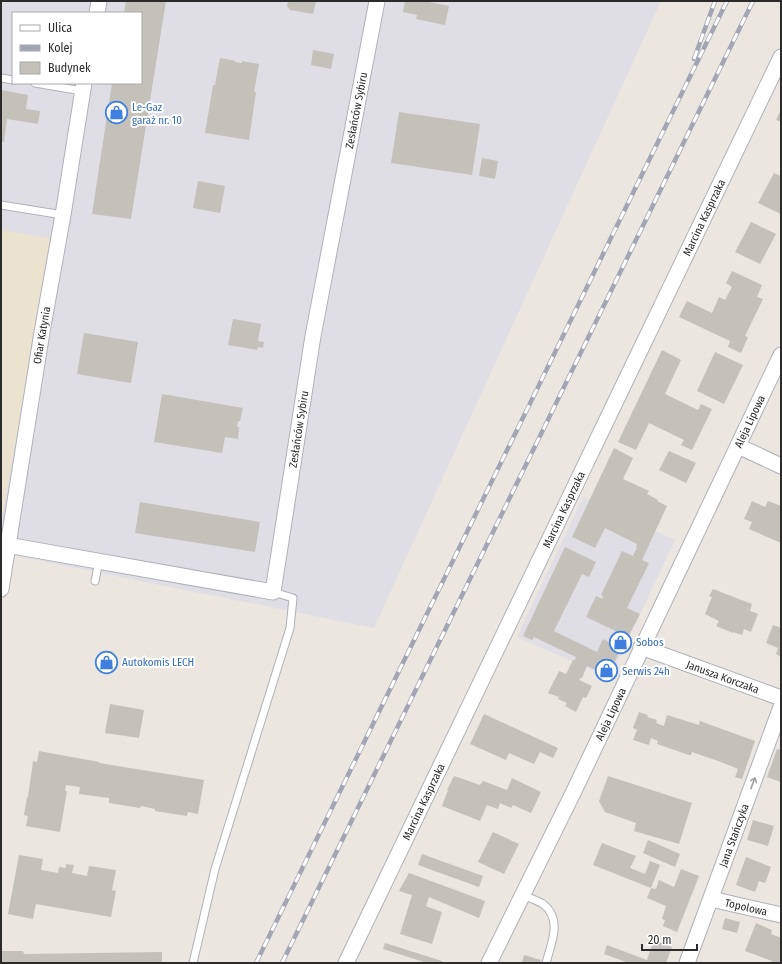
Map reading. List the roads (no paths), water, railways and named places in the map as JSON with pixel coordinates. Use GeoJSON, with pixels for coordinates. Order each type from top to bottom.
{"type":"FeatureCollection","features":[{"type":"Feature","properties":{"kind":"street"},"geometry":{"type":"LineString","coordinates":[[97,12],[99,1]]}},
{"type":"Feature","properties":{"kind":"street","name":"Zesłańców Sybiru"},"geometry":{"type":"LineString","coordinates":[[273,592],[313,336],[377,1]]}},
{"type":"Feature","properties":{"kind":"street","name":"Marcina Kasprzaka"},"geometry":{"type":"LineString","coordinates":[[346,963],[781,56]]}},
{"type":"Feature","properties":{"kind":"street","name":"Ofiar Katynia"},"geometry":{"type":"LineString","coordinates":[[1,588],[83,87]]}},
{"type":"Feature","properties":{"kind":"street","name":"Aleja Lipowa"},"geometry":{"type":"LineString","coordinates":[[489,963],[523,895],[781,355]]}},
{"type":"Feature","properties":{"kind":"street"},"geometry":{"type":"LineString","coordinates":[[738,446],[781,466]]}},
{"type":"Feature","properties":{"kind":"street"},"geometry":{"type":"LineString","coordinates":[[7,545],[273,592]]}},
{"type":"Feature","properties":{"kind":"street","name":"Janusza Korczaka"},"geometry":{"type":"LineString","coordinates":[[641,647],[781,698]]}},
{"type":"Feature","properties":{"kind":"street","name":"Jana Stańczyka"},"geometry":{"type":"LineString","coordinates":[[687,963],[781,707]]}},
{"type":"Feature","properties":{"kind":"street","name":"Topolowa"},"geometry":{"type":"LineString","coordinates":[[711,899],[781,915]]}},
{"type":"Feature","properties":{"kind":"lane"},"geometry":{"type":"LineString","coordinates":[[1,78],[12,80]]}},
{"type":"Feature","properties":{"kind":"lane"},"geometry":{"type":"LineString","coordinates":[[47,84],[83,87]]}},
{"type":"Feature","properties":{"kind":"lane"},"geometry":{"type":"LineString","coordinates":[[1,205],[63,215]]}},
{"type":"Feature","properties":{"kind":"lane"},"geometry":{"type":"LineString","coordinates":[[95,582],[99,561]]}},
{"type":"Feature","properties":{"kind":"lane"},"geometry":{"type":"LineString","coordinates":[[193,963],[215,869],[290,628],[293,598],[273,592]]}},
{"type":"Feature","properties":{"kind":"lane"},"geometry":{"type":"LineString","coordinates":[[523,895],[544,906],[553,918],[554,933],[546,963]]}},
{"type":"Feature","properties":{"kind":"railway"},"geometry":{"type":"LineString","coordinates":[[694,59],[715,1]]}},
{"type":"Feature","properties":{"kind":"railway"},"geometry":{"type":"LineString","coordinates":[[256,963],[727,1]]}},
{"type":"Feature","properties":{"kind":"railway"},"geometry":{"type":"LineString","coordinates":[[282,963],[753,1]]}},
{"type":"Feature","properties":{"kind":"place","name":"Le-Gaz garaż nr. 10"},"geometry":{"type":"Point","coordinates":[117,113]}},
{"type":"Feature","properties":{"kind":"place","name":"Sobos"},"geometry":{"type":"Point","coordinates":[620,642]}},
{"type":"Feature","properties":{"kind":"place","name":"Autokomis LECH"},"geometry":{"type":"Point","coordinates":[107,662]}},
{"type":"Feature","properties":{"kind":"place","name":"Serwis 24h"},"geometry":{"type":"Point","coordinates":[606,671]}}]}
